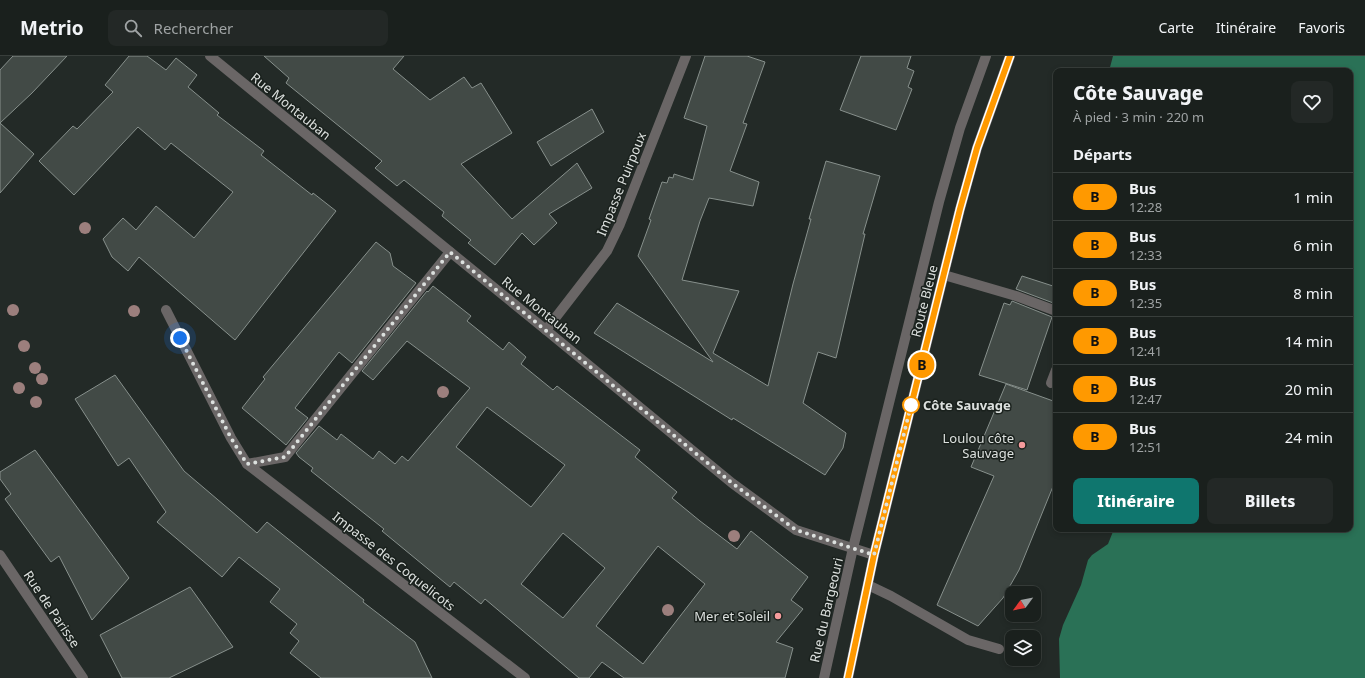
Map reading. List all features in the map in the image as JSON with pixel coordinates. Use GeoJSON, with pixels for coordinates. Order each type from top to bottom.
{"type":"FeatureCollection","features":[{"type":"Feature","properties":{"kind":"street","name":"Rue Montauban"},"geometry":{"type":"LineString","coordinates":[[210,56],[732,483],[796,530],[874,555]]}},
{"type":"Feature","properties":{"kind":"street","name":"Impasse Puirpoux"},"geometry":{"type":"LineString","coordinates":[[546,330],[607,251],[620,224],[686,56]]}},
{"type":"Feature","properties":{"kind":"street","name":"Route Bleue"},"geometry":{"type":"LineString","coordinates":[[853,548],[941,194],[960,128],[986,56]]}},
{"type":"Feature","properties":{"kind":"street","name":"Route Bleue"},"geometry":{"type":"LineString","coordinates":[[874,555],[960,209],[977,148],[1010,56]]}},
{"type":"Feature","properties":{"kind":"street"},"geometry":{"type":"LineString","coordinates":[[166,310],[231,438],[247,464],[285,457],[450,252]]}},
{"type":"Feature","properties":{"kind":"street"},"geometry":{"type":"LineString","coordinates":[[944,275],[1016,296],[1053,310]]}},
{"type":"Feature","properties":{"kind":"street"},"geometry":{"type":"LineString","coordinates":[[1051,383],[1053,378]]}},
{"type":"Feature","properties":{"kind":"street","name":"Impasse des Coquelicots"},"geometry":{"type":"LineString","coordinates":[[247,464],[525,678]]}},
{"type":"Feature","properties":{"kind":"street","name":"Rue du Bargeouri"},"geometry":{"type":"LineString","coordinates":[[824,678],[853,548]]}},
{"type":"Feature","properties":{"kind":"street","name":"Rue de Parisse"},"geometry":{"type":"LineString","coordinates":[[0,554],[83,678]]}},
{"type":"Feature","properties":{"kind":"street"},"geometry":{"type":"LineString","coordinates":[[848,678],[874,555]]}},
{"type":"Feature","properties":{"kind":"street"},"geometry":{"type":"LineString","coordinates":[[868,585],[891,596],[968,640],[999,649]]}},
{"type":"Feature","properties":{"kind":"shaded area"},"geometry":{"type":"Polygon","coordinates":[[[1113,56],[1365,56],[1365,678],[1060,678],[1059,639],[1063,625],[1081,585],[1088,560],[1092,555],[1108,544],[1113,532],[1353,532],[1353,68],[1110,68],[1113,56]]]}},
{"type":"Feature","properties":{"kind":"building"},"geometry":{"type":"Polygon","coordinates":[[[13,56],[67,56],[32,93],[0,123],[0,70],[13,56]]]}},
{"type":"Feature","properties":{"kind":"building"},"geometry":{"type":"Polygon","coordinates":[[[129,56],[147,56],[166,70],[176,58],[197,75],[188,87],[219,113],[217,115],[264,151],[261,155],[312,195],[313,193],[336,211],[235,340],[139,257],[128,271],[112,257],[103,239],[123,218],[136,230],[156,206],[194,238],[233,192],[171,143],[165,150],[138,127],[74,195],[39,161],[73,126],[77,129],[113,92],[105,85],[129,56]]]}},
{"type":"Feature","properties":{"kind":"building"},"geometry":{"type":"Polygon","coordinates":[[[264,56],[404,56],[393,69],[430,100],[464,77],[472,88],[481,83],[512,133],[461,164],[512,219],[577,163],[592,188],[549,214],[557,223],[534,245],[522,233],[495,265],[468,243],[471,240],[442,216],[444,212],[404,180],[397,186],[375,168],[382,161],[286,83],[289,78],[264,56]]]}},
{"type":"Feature","properties":{"kind":"building"},"geometry":{"type":"Polygon","coordinates":[[[705,56],[747,56],[765,62],[743,123],[747,124],[730,171],[759,182],[753,206],[709,198],[700,221],[682,280],[739,291],[713,353],[768,386],[793,284],[811,219],[809,219],[826,161],[880,176],[863,234],[865,234],[836,358],[818,352],[803,403],[846,433],[843,448],[825,475],[733,418],[732,420],[594,333],[617,303],[713,362],[638,256],[651,220],[649,219],[662,182],[667,183],[669,177],[673,178],[674,174],[693,180],[707,126],[684,118],[705,56]]]}},
{"type":"Feature","properties":{"kind":"building"},"geometry":{"type":"Polygon","coordinates":[[[861,56],[911,56],[907,68],[914,71],[908,87],[912,89],[896,130],[840,110],[861,56]]]}},
{"type":"Feature","properties":{"kind":"building"},"geometry":{"type":"Polygon","coordinates":[[[592,109],[604,132],[551,166],[537,142],[592,109]]]}},
{"type":"Feature","properties":{"kind":"building"},"geometry":{"type":"Polygon","coordinates":[[[0,123],[34,154],[0,193],[0,123]]]}},
{"type":"Feature","properties":{"kind":"building"},"geometry":{"type":"Polygon","coordinates":[[[376,242],[390,253],[393,266],[416,283],[352,363],[339,352],[295,408],[308,418],[286,445],[242,408],[265,379],[263,377],[376,242]]]}},
{"type":"Feature","properties":{"kind":"building"},"geometry":{"type":"Polygon","coordinates":[[[1022,276],[1053,286],[1053,303],[1016,289],[1022,276]]]}},
{"type":"Feature","properties":{"kind":"building"},"geometry":{"type":"Polygon","coordinates":[[[433,286],[471,316],[467,321],[503,350],[509,342],[526,357],[521,364],[553,390],[557,386],[640,450],[635,457],[677,492],[672,498],[737,549],[751,531],[808,577],[791,600],[803,609],[776,642],[793,648],[785,678],[624,678],[602,662],[589,678],[579,678],[485,599],[481,604],[454,582],[450,587],[382,531],[384,529],[311,471],[313,468],[296,453],[319,426],[337,440],[341,434],[373,459],[379,451],[395,464],[402,456],[408,461],[470,388],[407,341],[373,380],[362,371],[427,291],[428,292],[433,286]],[[487,407],[456,447],[531,507],[565,465],[487,407]],[[563,533],[521,584],[563,618],[605,568],[563,533]],[[658,546],[596,626],[643,664],[705,584],[658,546]]]}},
{"type":"Feature","properties":{"kind":"building"},"geometry":{"type":"Polygon","coordinates":[[[1012,301],[1052,317],[1027,390],[979,375],[1004,303],[1010,305],[1012,301]]]}},
{"type":"Feature","properties":{"kind":"building"},"geometry":{"type":"Polygon","coordinates":[[[115,375],[184,471],[257,533],[267,522],[364,600],[363,602],[415,642],[432,678],[321,678],[290,653],[299,641],[290,633],[297,624],[270,602],[280,589],[239,557],[222,577],[157,522],[166,512],[129,458],[118,466],[75,399],[115,375]]]}},
{"type":"Feature","properties":{"kind":"building"},"geometry":{"type":"Polygon","coordinates":[[[1006,384],[1053,401],[1053,486],[1019,570],[1010,586],[1005,586],[1005,594],[1003,598],[978,626],[937,605],[994,476],[971,467],[1006,384]]]}},
{"type":"Feature","properties":{"kind":"building"},"geometry":{"type":"Polygon","coordinates":[[[35,450],[129,578],[92,620],[59,556],[51,562],[5,499],[11,494],[0,479],[0,472],[35,450]]]}},
{"type":"Feature","properties":{"kind":"building"},"geometry":{"type":"Polygon","coordinates":[[[190,587],[233,647],[169,678],[122,678],[100,635],[190,587]]]}},
{"type":"Feature","properties":{"kind":"bus line","name":"B"},"geometry":{"type":"LineString","coordinates":[[848,678],[874,555],[960,209],[977,148],[1010,56]]}},
{"type":"Feature","properties":{"kind":"place","name":"Côte Sauvage"},"geometry":{"type":"Point","coordinates":[911,405]}},
{"type":"Feature","properties":{"kind":"place","name":"Loulou côte Sauvage"},"geometry":{"type":"Point","coordinates":[1022,445]}},
{"type":"Feature","properties":{"kind":"place","name":"Mer et Soleil"},"geometry":{"type":"Point","coordinates":[778,616]}},
{"type":"Feature","properties":{"kind":"route"},"geometry":{"type":"LineString","coordinates":[[180,338],[231,438],[247,464],[285,457],[450,252],[732,483],[796,530],[874,555],[911,405]]}}]}
